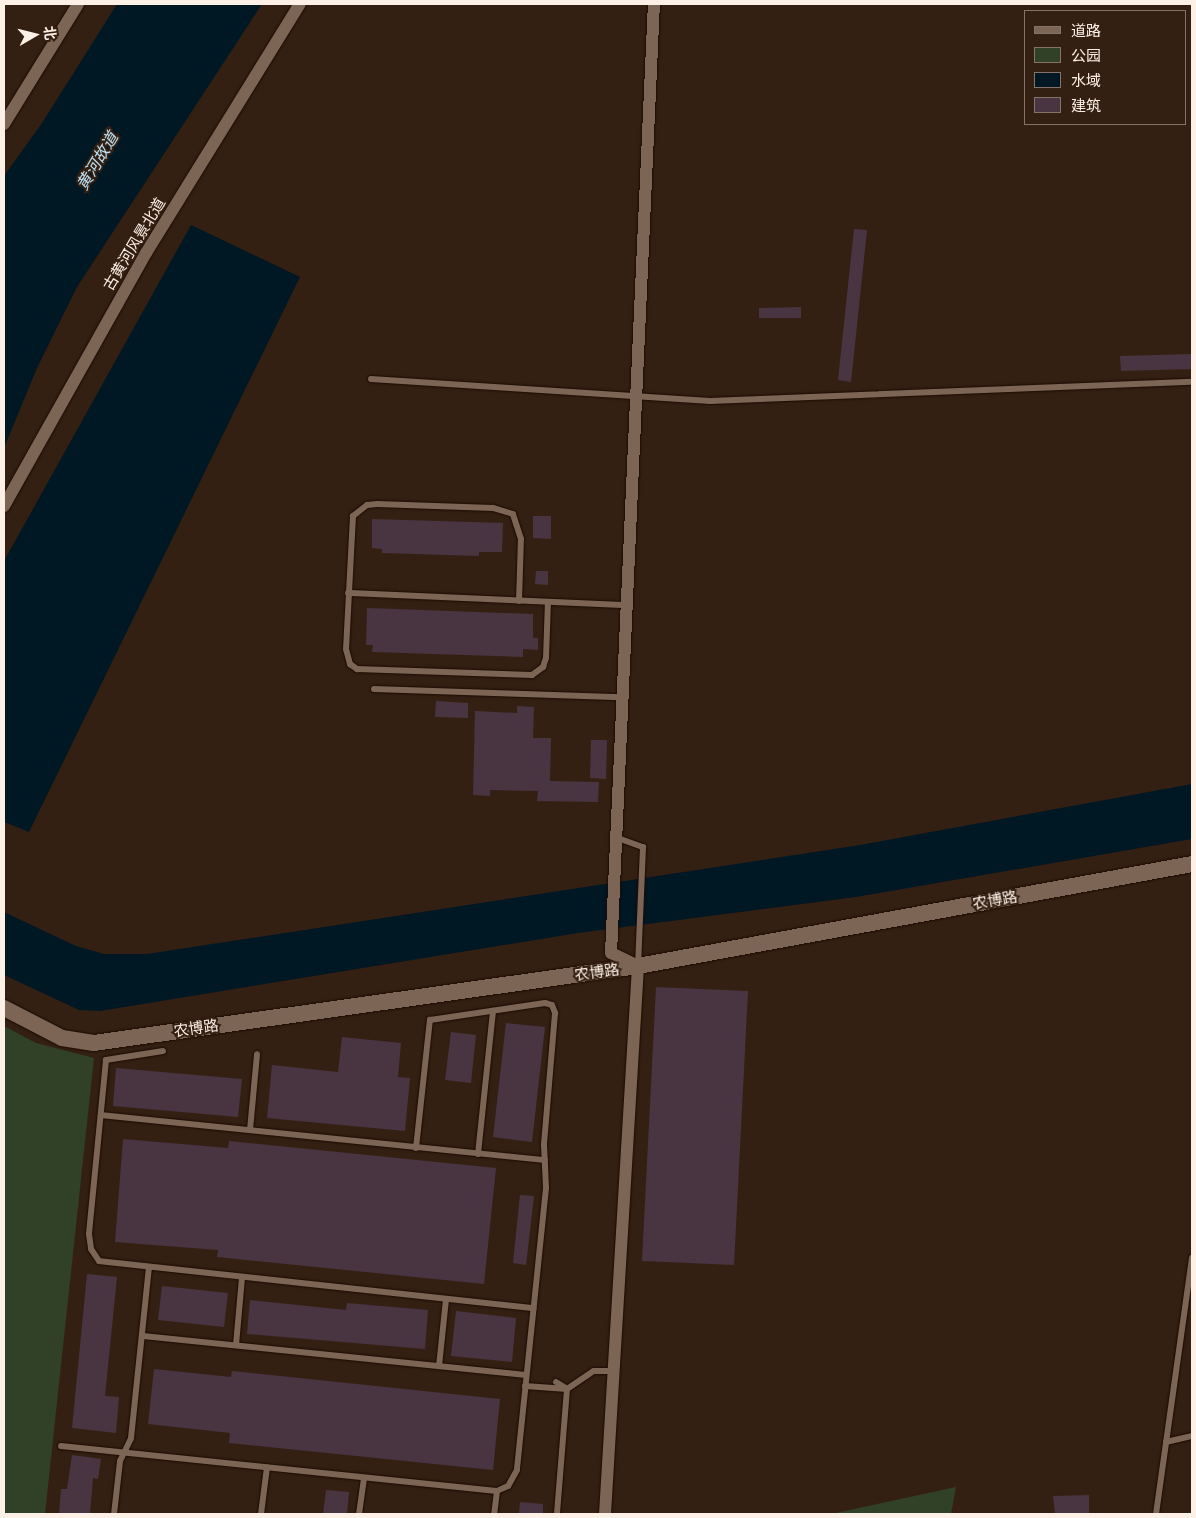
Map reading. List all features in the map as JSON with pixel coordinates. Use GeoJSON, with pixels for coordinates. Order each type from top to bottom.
{"type":"FeatureCollection","features":[{"type":"Feature","properties":{"kind":"street"},"geometry":{"type":"LineString","coordinates":[[4,124],[78,4]]}},
{"type":"Feature","properties":{"kind":"street","name":"古黄河风景北道"},"geometry":{"type":"LineString","coordinates":[[4,506],[146,253],[300,4]]}},
{"type":"Feature","properties":{"kind":"street"},"geometry":{"type":"LineString","coordinates":[[605,1514],[638,966],[611,953],[621,697],[654,4]]}},
{"type":"Feature","properties":{"kind":"street","name":"农博路"},"geometry":{"type":"LineString","coordinates":[[4,1008],[62,1038],[94,1043],[638,966],[1192,864]]}},
{"type":"Feature","properties":{"kind":"lane"},"geometry":{"type":"LineString","coordinates":[[371,379],[635,398],[710,401],[1192,382]]}},
{"type":"Feature","properties":{"kind":"lane"},"geometry":{"type":"LineString","coordinates":[[519,600],[521,539],[518,520],[513,514],[494,508],[377,504],[360,508],[350,526],[347,656],[350,664],[365,671],[532,675],[543,667],[546,658],[548,602]]}},
{"type":"Feature","properties":{"kind":"lane"},"geometry":{"type":"LineString","coordinates":[[348,594],[626,605]]}},
{"type":"Feature","properties":{"kind":"lane"},"geometry":{"type":"LineString","coordinates":[[374,689],[621,697]]}},
{"type":"Feature","properties":{"kind":"lane"},"geometry":{"type":"LineString","coordinates":[[615,842],[643,847],[638,966]]}},
{"type":"Feature","properties":{"kind":"lane"},"geometry":{"type":"LineString","coordinates":[[61,1446],[497,1491],[514,1478],[546,1188],[544,1160],[556,1013],[552,1005],[545,1003],[430,1020],[416,1148]]}},
{"type":"Feature","properties":{"kind":"lane"},"geometry":{"type":"LineString","coordinates":[[478,1154],[493,1011]]}},
{"type":"Feature","properties":{"kind":"lane"},"geometry":{"type":"LineString","coordinates":[[163,1051],[106,1060],[89,1234],[91,1249],[99,1261],[149,1268],[533,1308]]}},
{"type":"Feature","properties":{"kind":"lane"},"geometry":{"type":"LineString","coordinates":[[250,1130],[257,1054]]}},
{"type":"Feature","properties":{"kind":"lane"},"geometry":{"type":"LineString","coordinates":[[101,1115],[544,1160]]}},
{"type":"Feature","properties":{"kind":"lane"},"geometry":{"type":"LineString","coordinates":[[1156,1514],[1192,1258]]}},
{"type":"Feature","properties":{"kind":"lane"},"geometry":{"type":"LineString","coordinates":[[114,1514],[124,1453],[131,1438],[149,1268]]}},
{"type":"Feature","properties":{"kind":"lane"},"geometry":{"type":"LineString","coordinates":[[236,1345],[242,1278]]}},
{"type":"Feature","properties":{"kind":"lane"},"geometry":{"type":"LineString","coordinates":[[439,1366],[446,1299]]}},
{"type":"Feature","properties":{"kind":"lane"},"geometry":{"type":"LineString","coordinates":[[143,1336],[526,1375]]}},
{"type":"Feature","properties":{"kind":"lane"},"geometry":{"type":"LineString","coordinates":[[525,1386],[567,1389],[594,1370],[614,1371]]}},
{"type":"Feature","properties":{"kind":"lane"},"geometry":{"type":"LineString","coordinates":[[556,1382],[567,1389]]}},
{"type":"Feature","properties":{"kind":"lane"},"geometry":{"type":"LineString","coordinates":[[557,1514],[567,1389]]}},
{"type":"Feature","properties":{"kind":"lane"},"geometry":{"type":"LineString","coordinates":[[1166,1442],[1192,1436]]}},
{"type":"Feature","properties":{"kind":"lane"},"geometry":{"type":"LineString","coordinates":[[261,1514],[267,1467]]}},
{"type":"Feature","properties":{"kind":"lane"},"geometry":{"type":"LineString","coordinates":[[359,1514],[364,1478]]}},
{"type":"Feature","properties":{"kind":"lane"},"geometry":{"type":"LineString","coordinates":[[494,1514],[497,1491]]}},
{"type":"Feature","properties":{"kind":"green space"},"geometry":{"type":"Polygon","coordinates":[[[4,1026],[36,1043],[94,1058],[45,1514],[4,1514],[4,1026]]]}},
{"type":"Feature","properties":{"kind":"green space"},"geometry":{"type":"Polygon","coordinates":[[[956,1487],[951,1514],[831,1514],[956,1487]]]}},
{"type":"Feature","properties":{"kind":"water","name":"黄河故道"},"geometry":{"type":"Polygon","coordinates":[[[117,4],[262,4],[77,287],[37,368],[4,448],[4,176],[42,123],[117,4]]]}},
{"type":"Feature","properties":{"kind":"water"},"geometry":{"type":"Polygon","coordinates":[[[191,225],[300,277],[29,832],[4,822],[4,561],[191,225]]]}},
{"type":"Feature","properties":{"kind":"water"},"geometry":{"type":"Polygon","coordinates":[[[1192,784],[1192,839],[856,897],[578,933],[100,1011],[79,1010],[4,975],[4,912],[76,946],[104,954],[147,954],[860,845],[1192,784]]]}},
{"type":"Feature","properties":{"kind":"building"},"geometry":{"type":"Polygon","coordinates":[[[854,229],[867,230],[851,382],[838,380],[854,229]]]}},
{"type":"Feature","properties":{"kind":"building"},"geometry":{"type":"Polygon","coordinates":[[[801,307],[801,318],[759,318],[759,308],[801,307]]]}},
{"type":"Feature","properties":{"kind":"building"},"geometry":{"type":"Polygon","coordinates":[[[1192,354],[1192,369],[1121,371],[1120,356],[1192,354]]]}},
{"type":"Feature","properties":{"kind":"building"},"geometry":{"type":"Polygon","coordinates":[[[533,516],[551,516],[551,539],[533,538],[533,516]]]}},
{"type":"Feature","properties":{"kind":"building"},"geometry":{"type":"Polygon","coordinates":[[[372,519],[503,523],[502,552],[479,552],[479,556],[382,553],[382,549],[372,548],[372,519]]]}},
{"type":"Feature","properties":{"kind":"building"},"geometry":{"type":"Polygon","coordinates":[[[536,571],[548,571],[548,585],[535,584],[536,571]]]}},
{"type":"Feature","properties":{"kind":"building"},"geometry":{"type":"Polygon","coordinates":[[[367,608],[533,614],[533,638],[538,638],[538,650],[523,649],[523,657],[372,652],[373,645],[366,645],[367,608]]]}},
{"type":"Feature","properties":{"kind":"building"},"geometry":{"type":"Polygon","coordinates":[[[436,701],[468,703],[468,718],[435,717],[436,701]]]}},
{"type":"Feature","properties":{"kind":"building"},"geometry":{"type":"Polygon","coordinates":[[[517,706],[534,707],[533,738],[551,738],[550,781],[599,782],[598,802],[537,801],[538,791],[490,790],[490,796],[473,795],[475,711],[517,713],[517,706]]]}},
{"type":"Feature","properties":{"kind":"building"},"geometry":{"type":"Polygon","coordinates":[[[591,740],[607,740],[606,779],[590,778],[591,740]]]}},
{"type":"Feature","properties":{"kind":"building"},"geometry":{"type":"Polygon","coordinates":[[[656,987],[748,991],[734,1265],[642,1261],[656,987]]]}},
{"type":"Feature","properties":{"kind":"building"},"geometry":{"type":"Polygon","coordinates":[[[506,1023],[545,1027],[532,1142],[493,1137],[506,1023]]]}},
{"type":"Feature","properties":{"kind":"building"},"geometry":{"type":"Polygon","coordinates":[[[451,1032],[476,1035],[471,1083],[445,1080],[451,1032]]]}},
{"type":"Feature","properties":{"kind":"building"},"geometry":{"type":"Polygon","coordinates":[[[342,1037],[401,1043],[398,1077],[410,1078],[405,1131],[267,1118],[272,1065],[338,1072],[342,1037]]]}},
{"type":"Feature","properties":{"kind":"building"},"geometry":{"type":"Polygon","coordinates":[[[116,1068],[242,1079],[238,1117],[113,1106],[116,1068]]]}},
{"type":"Feature","properties":{"kind":"building"},"geometry":{"type":"Polygon","coordinates":[[[123,1139],[228,1148],[229,1141],[496,1168],[484,1284],[217,1257],[218,1250],[115,1242],[123,1139]]]}},
{"type":"Feature","properties":{"kind":"building"},"geometry":{"type":"Polygon","coordinates":[[[520,1195],[534,1196],[526,1265],[513,1263],[520,1195]]]}},
{"type":"Feature","properties":{"kind":"building"},"geometry":{"type":"Polygon","coordinates":[[[87,1274],[117,1277],[105,1396],[119,1397],[116,1433],[72,1428],[87,1274]]]}},
{"type":"Feature","properties":{"kind":"building"},"geometry":{"type":"Polygon","coordinates":[[[162,1286],[228,1293],[224,1327],[158,1320],[162,1286]]]}},
{"type":"Feature","properties":{"kind":"building"},"geometry":{"type":"Polygon","coordinates":[[[250,1300],[346,1310],[347,1303],[428,1310],[425,1349],[247,1334],[250,1300]]]}},
{"type":"Feature","properties":{"kind":"building"},"geometry":{"type":"Polygon","coordinates":[[[456,1311],[516,1318],[512,1362],[451,1356],[456,1311]]]}},
{"type":"Feature","properties":{"kind":"building"},"geometry":{"type":"Polygon","coordinates":[[[154,1369],[231,1377],[232,1371],[500,1399],[493,1470],[229,1443],[230,1433],[148,1424],[154,1369]]]}},
{"type":"Feature","properties":{"kind":"building"},"geometry":{"type":"Polygon","coordinates":[[[72,1455],[101,1459],[98,1479],[93,1478],[90,1514],[59,1514],[61,1489],[67,1489],[72,1455]]]}},
{"type":"Feature","properties":{"kind":"building"},"geometry":{"type":"Polygon","coordinates":[[[326,1490],[349,1492],[347,1514],[323,1514],[326,1490]]]}},
{"type":"Feature","properties":{"kind":"building"},"geometry":{"type":"Polygon","coordinates":[[[1089,1495],[1089,1514],[1055,1514],[1053,1496],[1089,1495]]]}},
{"type":"Feature","properties":{"kind":"building"},"geometry":{"type":"Polygon","coordinates":[[[520,1502],[543,1504],[543,1514],[519,1514],[520,1502]]]}}]}
